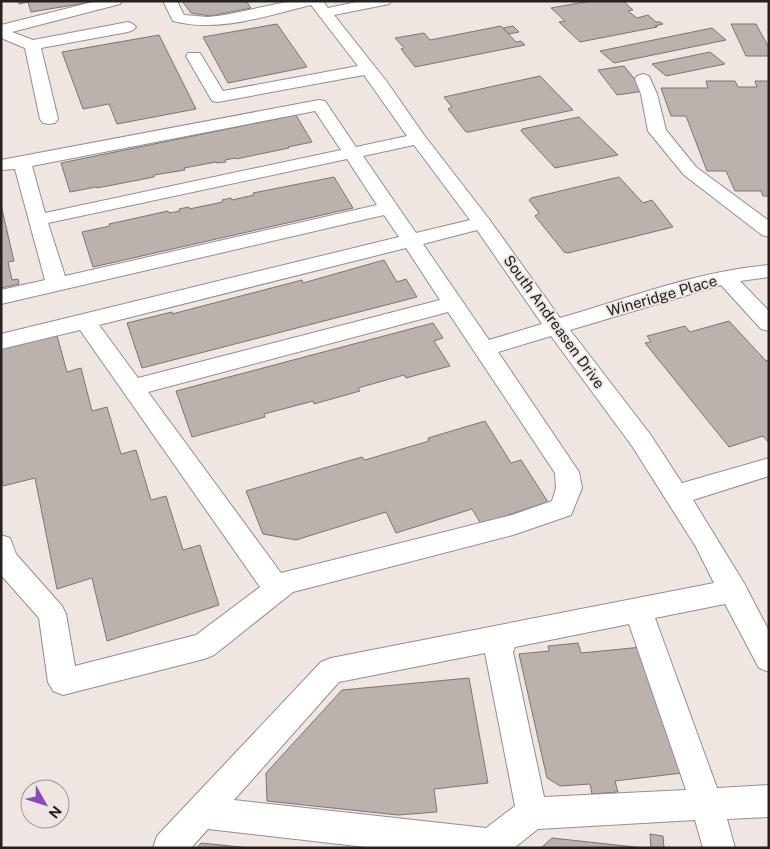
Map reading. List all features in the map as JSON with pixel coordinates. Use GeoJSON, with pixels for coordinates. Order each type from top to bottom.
{"type":"FeatureCollection","features":[{"type":"Feature","properties":{"kind":"street"},"geometry":{"type":"LineString","coordinates":[[1,32],[115,1]]}},
{"type":"Feature","properties":{"kind":"street"},"geometry":{"type":"LineString","coordinates":[[170,1],[178,18],[191,22],[208,22],[316,5],[384,1]]}},
{"type":"Feature","properties":{"kind":"street","name":"South Andreasen Drive"},"geometry":{"type":"LineString","coordinates":[[316,5],[368,69],[482,223],[556,328],[641,440],[706,540],[769,659]]}},
{"type":"Feature","properties":{"kind":"street"},"geometry":{"type":"LineString","coordinates":[[1,32],[32,45],[128,27]]}},
{"type":"Feature","properties":{"kind":"street"},"geometry":{"type":"LineString","coordinates":[[32,45],[49,119]]}},
{"type":"Feature","properties":{"kind":"street"},"geometry":{"type":"LineString","coordinates":[[194,56],[218,97],[368,69]]}},
{"type":"Feature","properties":{"kind":"street"},"geometry":{"type":"LineString","coordinates":[[643,79],[650,94],[657,131],[690,171],[769,230]]}},
{"type":"Feature","properties":{"kind":"street"},"geometry":{"type":"LineString","coordinates":[[1,165],[319,105],[567,472],[568,488],[562,508],[513,525],[285,583],[204,646],[63,682],[52,614],[3,558],[1,546]]}},
{"type":"Feature","properties":{"kind":"street"},"geometry":{"type":"LineString","coordinates":[[37,220],[418,139]]}},
{"type":"Feature","properties":{"kind":"street"},"geometry":{"type":"LineString","coordinates":[[22,162],[37,220],[57,284]]}},
{"type":"Feature","properties":{"kind":"street"},"geometry":{"type":"LineString","coordinates":[[1,296],[389,208]]}},
{"type":"Feature","properties":{"kind":"street"},"geometry":{"type":"LineString","coordinates":[[1,342],[482,223]]}},
{"type":"Feature","properties":{"kind":"street","name":"Wineridge Place"},"geometry":{"type":"LineString","coordinates":[[484,350],[705,282],[769,271]]}},
{"type":"Feature","properties":{"kind":"street"},"geometry":{"type":"LineString","coordinates":[[726,277],[769,324]]}},
{"type":"Feature","properties":{"kind":"street"},"geometry":{"type":"LineString","coordinates":[[132,388],[452,304]]}},
{"type":"Feature","properties":{"kind":"street"},"geometry":{"type":"LineString","coordinates":[[84,321],[277,589]]}},
{"type":"Feature","properties":{"kind":"street"},"geometry":{"type":"LineString","coordinates":[[676,495],[769,467]]}},
{"type":"Feature","properties":{"kind":"street"},"geometry":{"type":"LineString","coordinates":[[169,848],[331,671],[734,591]]}},
{"type":"Feature","properties":{"kind":"street"},"geometry":{"type":"LineString","coordinates":[[638,610],[707,804],[719,848]]}},
{"type":"Feature","properties":{"kind":"street"},"geometry":{"type":"LineString","coordinates":[[504,637],[499,652],[532,813]]}},
{"type":"Feature","properties":{"kind":"street"},"geometry":{"type":"LineString","coordinates":[[202,812],[491,845],[532,813],[769,802]]}},
{"type":"Feature","properties":{"kind":"building"},"geometry":{"type":"Polygon","coordinates":[[[19,1],[98,1],[31,12],[28,2],[19,4],[19,1]]]}},
{"type":"Feature","properties":{"kind":"building"},"geometry":{"type":"Polygon","coordinates":[[[182,1],[246,1],[251,8],[210,16],[191,13],[182,1]]]}},
{"type":"Feature","properties":{"kind":"building"},"geometry":{"type":"Polygon","coordinates":[[[590,1],[623,1],[633,10],[628,11],[637,18],[648,15],[656,22],[663,24],[655,26],[657,27],[580,42],[559,22],[565,21],[551,8],[590,1]]]}},
{"type":"Feature","properties":{"kind":"building"},"geometry":{"type":"Polygon","coordinates":[[[277,24],[307,67],[228,83],[203,37],[277,24]]]}},
{"type":"Feature","properties":{"kind":"building"},"geometry":{"type":"Polygon","coordinates":[[[731,24],[756,24],[769,48],[769,56],[746,56],[731,24]]]}},
{"type":"Feature","properties":{"kind":"building"},"geometry":{"type":"Polygon","coordinates":[[[501,26],[516,42],[521,41],[525,45],[415,67],[401,49],[404,48],[395,38],[424,33],[430,40],[501,26]]]}},
{"type":"Feature","properties":{"kind":"building"},"geometry":{"type":"Polygon","coordinates":[[[513,26],[519,32],[509,34],[503,28],[513,26]]]}},
{"type":"Feature","properties":{"kind":"building"},"geometry":{"type":"Polygon","coordinates":[[[712,28],[726,40],[614,63],[600,51],[712,28]]]}},
{"type":"Feature","properties":{"kind":"building"},"geometry":{"type":"Polygon","coordinates":[[[159,35],[196,109],[117,124],[109,104],[83,109],[62,52],[159,35]]]}},
{"type":"Feature","properties":{"kind":"building"},"geometry":{"type":"Polygon","coordinates":[[[710,52],[725,64],[666,76],[652,64],[710,52]]]}},
{"type":"Feature","properties":{"kind":"building"},"geometry":{"type":"Polygon","coordinates":[[[624,66],[644,91],[617,95],[598,70],[624,66]]]}},
{"type":"Feature","properties":{"kind":"building"},"geometry":{"type":"Polygon","coordinates":[[[540,76],[573,110],[466,132],[448,109],[452,107],[444,97],[540,76]]]}},
{"type":"Feature","properties":{"kind":"building"},"geometry":{"type":"Polygon","coordinates":[[[706,81],[735,81],[738,87],[757,87],[755,81],[769,81],[769,196],[763,196],[761,191],[735,191],[726,171],[707,171],[686,116],[671,116],[661,88],[708,88],[706,81]]]}},
{"type":"Feature","properties":{"kind":"building"},"geometry":{"type":"Polygon","coordinates":[[[296,115],[312,142],[225,160],[226,162],[184,168],[185,170],[154,175],[154,177],[70,192],[61,163],[296,115]]]}},
{"type":"Feature","properties":{"kind":"building"},"geometry":{"type":"Polygon","coordinates":[[[579,117],[618,155],[555,168],[521,131],[522,129],[579,117]]]}},
{"type":"Feature","properties":{"kind":"building"},"geometry":{"type":"Polygon","coordinates":[[[334,177],[353,208],[93,267],[82,232],[168,211],[169,213],[180,211],[179,209],[189,207],[189,209],[223,202],[222,200],[231,198],[232,200],[254,195],[253,193],[334,177]]]}},
{"type":"Feature","properties":{"kind":"building"},"geometry":{"type":"Polygon","coordinates":[[[619,177],[643,203],[652,200],[673,227],[568,253],[564,252],[535,216],[539,213],[529,200],[619,177]]]}},
{"type":"Feature","properties":{"kind":"building"},"geometry":{"type":"Polygon","coordinates":[[[1,205],[14,261],[8,262],[12,280],[18,279],[19,284],[1,288],[1,205]]]}},
{"type":"Feature","properties":{"kind":"building"},"geometry":{"type":"Polygon","coordinates":[[[384,260],[397,282],[406,279],[417,297],[142,368],[127,323],[172,312],[172,314],[302,280],[303,283],[384,260]]]}},
{"type":"Feature","properties":{"kind":"building"},"geometry":{"type":"Polygon","coordinates":[[[729,321],[766,361],[769,360],[769,443],[763,436],[729,447],[645,343],[651,342],[647,336],[685,326],[690,332],[729,321]]]}},
{"type":"Feature","properties":{"kind":"building"},"geometry":{"type":"Polygon","coordinates":[[[433,323],[443,338],[434,341],[450,366],[406,378],[404,375],[358,388],[360,391],[314,404],[313,401],[264,414],[265,417],[192,437],[176,391],[433,323]]]}},
{"type":"Feature","properties":{"kind":"building"},"geometry":{"type":"Polygon","coordinates":[[[56,332],[67,372],[81,368],[92,411],[107,407],[121,454],[136,450],[151,500],[166,496],[183,550],[200,545],[219,605],[107,641],[92,578],[57,589],[35,478],[3,486],[1,475],[1,345],[56,332]]]}},
{"type":"Feature","properties":{"kind":"building"},"geometry":{"type":"Polygon","coordinates":[[[485,421],[511,463],[521,460],[548,502],[481,524],[472,509],[396,533],[386,512],[296,540],[263,534],[246,491],[362,457],[365,460],[429,441],[428,438],[485,421]]]}},
{"type":"Feature","properties":{"kind":"building"},"geometry":{"type":"Polygon","coordinates":[[[578,643],[581,653],[642,647],[682,773],[615,781],[618,792],[592,794],[590,784],[560,786],[547,778],[519,654],[549,651],[548,646],[578,643]]]}},
{"type":"Feature","properties":{"kind":"building"},"geometry":{"type":"Polygon","coordinates":[[[469,678],[488,783],[434,789],[437,812],[398,815],[267,801],[266,773],[342,690],[469,678]]]}},
{"type":"Feature","properties":{"kind":"building"},"geometry":{"type":"Polygon","coordinates":[[[650,834],[663,836],[664,848],[651,848],[650,834]]]}},
{"type":"Feature","properties":{"kind":"building"},"geometry":{"type":"Polygon","coordinates":[[[552,838],[644,848],[541,848],[552,838]]]}},
{"type":"Feature","properties":{"kind":"building"},"geometry":{"type":"Polygon","coordinates":[[[201,843],[250,848],[197,848],[201,843]]]}}]}
